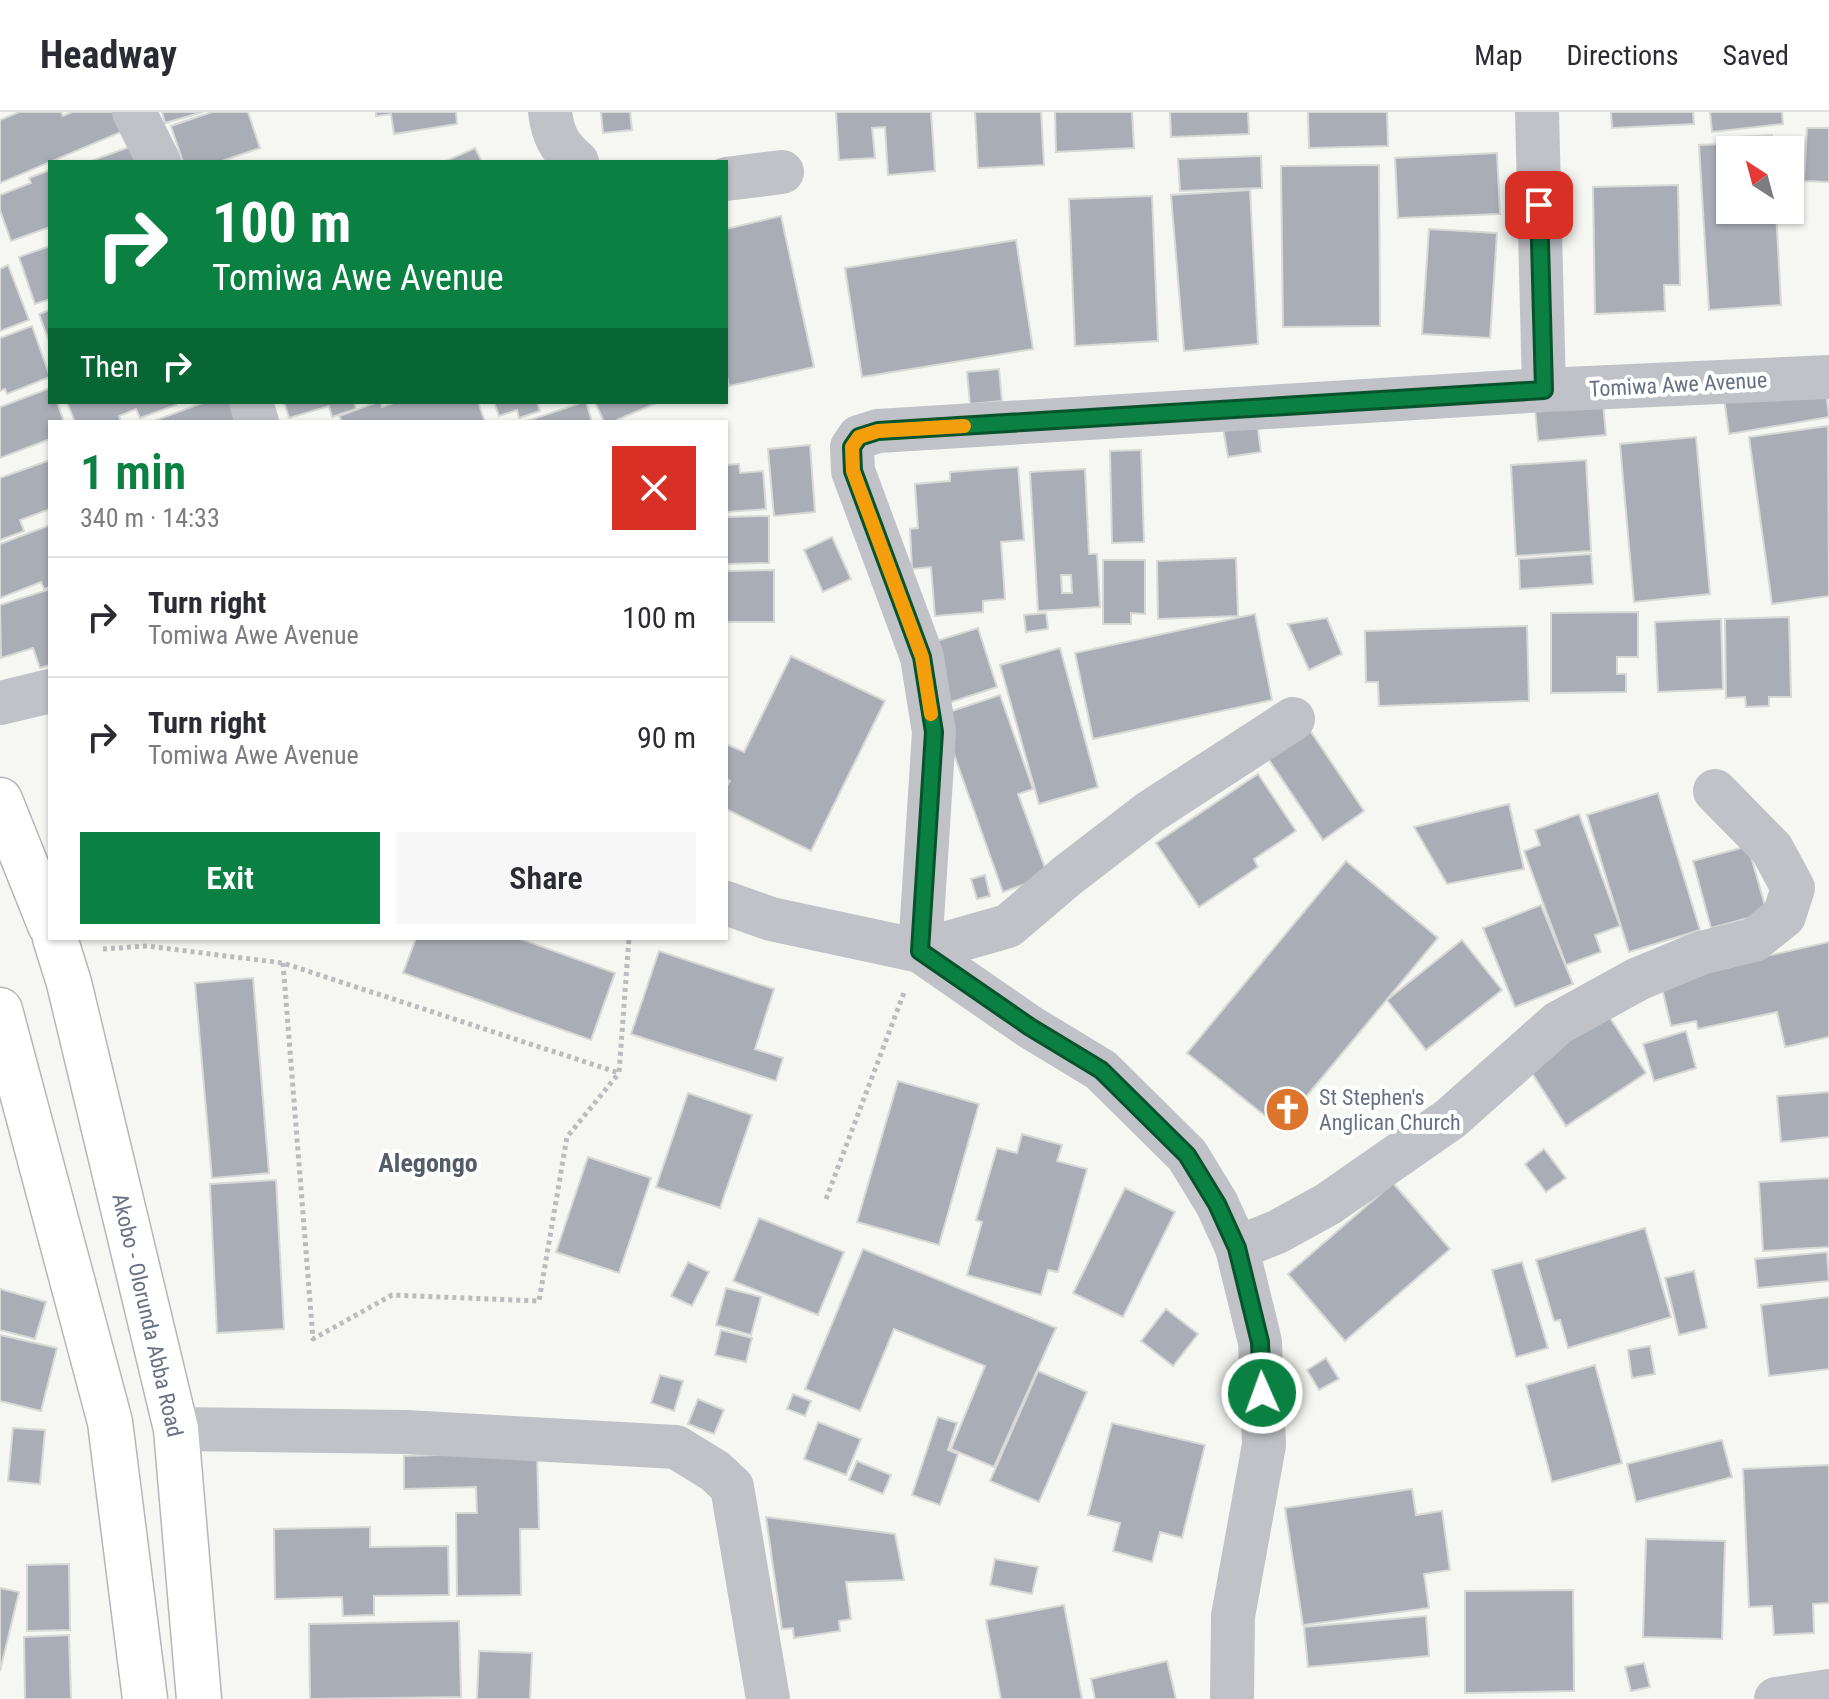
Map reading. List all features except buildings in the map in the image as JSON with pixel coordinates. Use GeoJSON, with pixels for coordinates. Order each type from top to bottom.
{"type":"FeatureCollection","features":[{"type":"Feature","properties":{"kind":"main road","name":"Akobo - Olorunda Abba Road"},"geometry":{"type":"LineString","coordinates":[[0,800],[48,920]]}},
{"type":"Feature","properties":{"kind":"main road","name":"Akobo - Olorunda Abba Road"},"geometry":{"type":"LineString","coordinates":[[55,940],[176,1429],[199,1699]]}},
{"type":"Feature","properties":{"kind":"main road"},"geometry":{"type":"LineString","coordinates":[[0,1010],[8,1076],[110,1422],[145,1699]]}},
{"type":"Feature","properties":{"kind":"street"},"geometry":{"type":"LineString","coordinates":[[134,112],[158,160]]}},
{"type":"Feature","properties":{"kind":"street"},"geometry":{"type":"LineString","coordinates":[[550,112],[553,131],[561,149],[575,160]]}},
{"type":"Feature","properties":{"kind":"street"},"geometry":{"type":"LineString","coordinates":[[1537,112],[1544,390]]}},
{"type":"Feature","properties":{"kind":"street"},"geometry":{"type":"LineString","coordinates":[[728,179],[782,172]]}},
{"type":"Feature","properties":{"kind":"street","name":"Tomiwa Awe Avenue"},"geometry":{"type":"LineString","coordinates":[[920,951],[934,732],[922,657],[853,471],[852,447],[859,437],[878,431],[1544,390],[1829,377]]}},
{"type":"Feature","properties":{"kind":"street"},"geometry":{"type":"LineString","coordinates":[[0,703],[48,691]]}},
{"type":"Feature","properties":{"kind":"street"},"geometry":{"type":"LineString","coordinates":[[920,951],[1008,926],[1150,812],[1293,719]]}},
{"type":"Feature","properties":{"kind":"street"},"geometry":{"type":"LineString","coordinates":[[1237,1248],[1277,1232],[1328,1204],[1438,1128],[1558,1023],[1638,979],[1701,953],[1754,940],[1784,916],[1793,888],[1772,849],[1715,791]]}},
{"type":"Feature","properties":{"kind":"street"},"geometry":{"type":"LineString","coordinates":[[728,904],[771,919],[920,951],[1030,1027],[1101,1070],[1187,1155],[1217,1204],[1237,1248],[1260,1342],[1264,1445],[1233,1616],[1232,1699]]}},
{"type":"Feature","properties":{"kind":"street"},"geometry":{"type":"LineString","coordinates":[[176,1429],[406,1432],[676,1447],[715,1471],[732,1487],[768,1699]]}},
{"type":"Feature","properties":{"kind":"street"},"geometry":{"type":"LineString","coordinates":[[1776,1699],[1829,1691]]}},
{"type":"Feature","properties":{"kind":"path"},"geometry":{"type":"LineString","coordinates":[[78,940],[283,963],[619,1073]]}},
{"type":"Feature","properties":{"kind":"path"},"geometry":{"type":"LineString","coordinates":[[283,963],[313,1339],[392,1295],[539,1301],[567,1137],[619,1073],[629,940]]}},
{"type":"Feature","properties":{"kind":"path"},"geometry":{"type":"LineString","coordinates":[[826,1199],[920,951]]}},
{"type":"Feature","properties":{"kind":"slow traffic"},"geometry":{"type":"LineString","coordinates":[[931,714],[922,657],[853,471],[852,447],[859,437],[878,431],[964,426]]}},
{"type":"Feature","properties":{"kind":"place","name":"St Stephen's Anglican Church"},"geometry":{"type":"Point","coordinates":[1288,1110]}},
{"type":"Feature","properties":{"kind":"district","name":"Alegongo"},"geometry":{"type":"Point","coordinates":[428,1163]}},
{"type":"Feature","properties":{"kind":"route"},"geometry":{"type":"LineString","coordinates":[[1262,1393],[1260,1342],[1237,1248],[1217,1204],[1187,1155],[1101,1070],[1030,1027],[920,951],[934,732],[922,657],[853,471],[852,447],[859,437],[878,431],[1544,390],[1539,205]]}}]}
